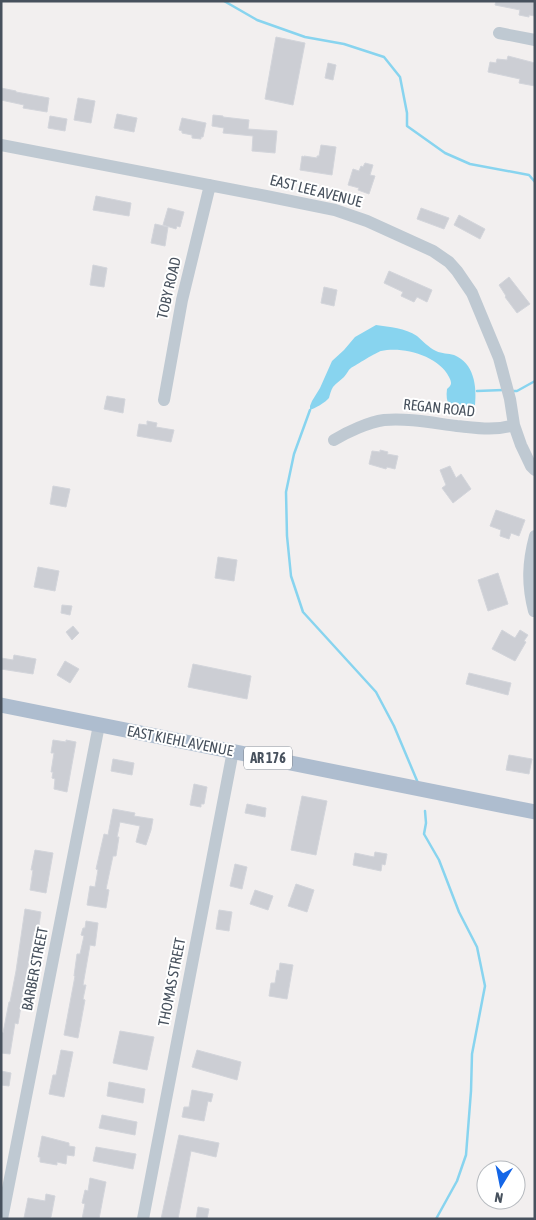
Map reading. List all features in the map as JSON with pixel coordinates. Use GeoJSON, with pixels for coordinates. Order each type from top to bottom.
{"type":"FeatureCollection","features":[{"type":"Feature","properties":{"kind":"main road","name":"EAST KIEHL AVENUE"},"geometry":{"type":"LineString","coordinates":[[1,705],[535,812]]}},
{"type":"Feature","properties":{"kind":"street"},"geometry":{"type":"LineString","coordinates":[[499,34],[535,40]]}},
{"type":"Feature","properties":{"kind":"street","name":"EAST LEE AVENUE"},"geometry":{"type":"LineString","coordinates":[[1,145],[335,210],[368,221],[433,251],[449,262],[472,294],[499,358],[510,399],[514,425],[523,450],[535,470]]}},
{"type":"Feature","properties":{"kind":"street","name":"TOBY ROAD"},"geometry":{"type":"LineString","coordinates":[[164,400],[182,300],[210,185]]}},
{"type":"Feature","properties":{"kind":"street","name":"REGAN ROAD"},"geometry":{"type":"LineString","coordinates":[[334,440],[355,429],[383,420],[412,420],[486,429],[504,428],[514,425]]}},
{"type":"Feature","properties":{"kind":"street"},"geometry":{"type":"LineString","coordinates":[[534,611],[529,586],[529,570],[535,536]]}},
{"type":"Feature","properties":{"kind":"street","name":"BARBER STREET"},"geometry":{"type":"LineString","coordinates":[[2,1219],[100,725]]}},
{"type":"Feature","properties":{"kind":"street","name":"THOMAS STREET"},"geometry":{"type":"LineString","coordinates":[[143,1219],[233,751]]}},
{"type":"Feature","properties":{"kind":"water"},"geometry":{"type":"Polygon","coordinates":[[[376,325],[408,331],[436,351],[454,355],[461,359],[470,369],[473,376],[475,383],[475,405],[458,410],[453,409],[448,402],[447,396],[447,389],[451,382],[437,363],[410,351],[390,350],[381,351],[351,368],[333,387],[329,398],[310,410],[312,401],[332,361],[355,337],[376,325]]]}},
{"type":"Feature","properties":{"kind":"building"},"geometry":{"type":"Polygon","coordinates":[[[496,1],[535,1],[535,16],[519,15],[520,10],[495,5],[496,1]]]}},
{"type":"Feature","properties":{"kind":"building"},"geometry":{"type":"Polygon","coordinates":[[[276,37],[305,43],[293,105],[265,99],[276,37]]]}},
{"type":"Feature","properties":{"kind":"building"},"geometry":{"type":"Polygon","coordinates":[[[508,56],[535,63],[535,86],[519,83],[520,79],[488,72],[490,62],[496,63],[497,59],[507,60],[508,56]]]}},
{"type":"Feature","properties":{"kind":"building"},"geometry":{"type":"Polygon","coordinates":[[[328,63],[336,65],[333,80],[325,78],[328,63]]]}},
{"type":"Feature","properties":{"kind":"building"},"geometry":{"type":"Polygon","coordinates":[[[1,88],[49,98],[47,112],[23,108],[24,105],[1,100],[1,88]]]}},
{"type":"Feature","properties":{"kind":"building"},"geometry":{"type":"Polygon","coordinates":[[[78,98],[95,101],[91,123],[74,120],[78,98]]]}},
{"type":"Feature","properties":{"kind":"building"},"geometry":{"type":"Polygon","coordinates":[[[117,114],[137,118],[134,132],[114,128],[117,114]]]}},
{"type":"Feature","properties":{"kind":"building"},"geometry":{"type":"Polygon","coordinates":[[[213,115],[249,120],[248,129],[277,131],[275,153],[252,151],[253,136],[223,133],[224,128],[212,126],[213,115]]]}},
{"type":"Feature","properties":{"kind":"building"},"geometry":{"type":"Polygon","coordinates":[[[50,116],[67,119],[65,131],[48,128],[50,116]]]}},
{"type":"Feature","properties":{"kind":"building"},"geometry":{"type":"Polygon","coordinates":[[[182,118],[206,123],[201,139],[192,138],[192,135],[182,133],[179,130],[182,118]]]}},
{"type":"Feature","properties":{"kind":"building"},"geometry":{"type":"Polygon","coordinates":[[[321,145],[336,147],[332,175],[300,170],[302,156],[317,158],[321,145]]]}},
{"type":"Feature","properties":{"kind":"building"},"geometry":{"type":"Polygon","coordinates":[[[365,163],[373,165],[370,175],[375,176],[369,194],[358,190],[359,188],[348,185],[353,169],[359,171],[365,163]]]}},
{"type":"Feature","properties":{"kind":"building"},"geometry":{"type":"Polygon","coordinates":[[[96,196],[131,203],[129,216],[93,210],[96,196]]]}},
{"type":"Feature","properties":{"kind":"building"},"geometry":{"type":"Polygon","coordinates":[[[168,208],[184,212],[180,227],[177,226],[176,229],[163,225],[168,208]]]}},
{"type":"Feature","properties":{"kind":"building"},"geometry":{"type":"Polygon","coordinates":[[[421,208],[449,218],[444,229],[417,219],[421,208]]]}},
{"type":"Feature","properties":{"kind":"building"},"geometry":{"type":"Polygon","coordinates":[[[459,215],[485,229],[480,239],[454,225],[459,215]]]}},
{"type":"Feature","properties":{"kind":"building"},"geometry":{"type":"Polygon","coordinates":[[[155,224],[168,227],[165,246],[151,243],[155,224]]]}},
{"type":"Feature","properties":{"kind":"building"},"geometry":{"type":"Polygon","coordinates":[[[93,265],[107,268],[104,287],[90,285],[93,265]]]}},
{"type":"Feature","properties":{"kind":"building"},"geometry":{"type":"Polygon","coordinates":[[[389,271],[432,290],[427,302],[417,297],[414,302],[401,296],[403,292],[384,283],[389,271]]]}},
{"type":"Feature","properties":{"kind":"building"},"geometry":{"type":"Polygon","coordinates":[[[509,277],[530,304],[517,313],[499,285],[509,277]]]}},
{"type":"Feature","properties":{"kind":"building"},"geometry":{"type":"Polygon","coordinates":[[[324,287],[337,290],[334,306],[321,303],[324,287]]]}},
{"type":"Feature","properties":{"kind":"building"},"geometry":{"type":"Polygon","coordinates":[[[107,396],[125,399],[123,413],[104,409],[107,396]]]}},
{"type":"Feature","properties":{"kind":"building"},"geometry":{"type":"Polygon","coordinates":[[[147,421],[157,423],[156,427],[174,430],[171,442],[137,436],[139,424],[147,425],[147,421]]]}},
{"type":"Feature","properties":{"kind":"building"},"geometry":{"type":"Polygon","coordinates":[[[380,450],[388,452],[387,454],[398,456],[395,469],[387,467],[386,469],[369,464],[372,451],[380,452],[380,450]]]}},
{"type":"Feature","properties":{"kind":"building"},"geometry":{"type":"Polygon","coordinates":[[[450,466],[456,478],[461,474],[471,489],[453,503],[442,488],[446,485],[440,470],[450,466]]]}},
{"type":"Feature","properties":{"kind":"building"},"geometry":{"type":"Polygon","coordinates":[[[53,486],[70,489],[66,507],[50,504],[53,486]]]}},
{"type":"Feature","properties":{"kind":"building"},"geometry":{"type":"Polygon","coordinates":[[[496,510],[525,520],[519,536],[511,533],[509,539],[500,536],[501,530],[490,526],[496,510]]]}},
{"type":"Feature","properties":{"kind":"building"},"geometry":{"type":"Polygon","coordinates":[[[218,557],[237,560],[234,581],[215,578],[218,557]]]}},
{"type":"Feature","properties":{"kind":"building"},"geometry":{"type":"Polygon","coordinates":[[[38,567],[59,571],[55,591],[34,587],[38,567]]]}},
{"type":"Feature","properties":{"kind":"building"},"geometry":{"type":"Polygon","coordinates":[[[498,573],[508,604],[488,611],[478,580],[498,573]]]}},
{"type":"Feature","properties":{"kind":"building"},"geometry":{"type":"Polygon","coordinates":[[[62,605],[72,606],[70,615],[61,613],[62,605]]]}},
{"type":"Feature","properties":{"kind":"building"},"geometry":{"type":"Polygon","coordinates":[[[73,626],[79,633],[72,640],[66,632],[73,626]]]}},
{"type":"Feature","properties":{"kind":"building"},"geometry":{"type":"Polygon","coordinates":[[[502,630],[515,638],[520,630],[528,635],[515,661],[492,649],[502,630]]]}},
{"type":"Feature","properties":{"kind":"building"},"geometry":{"type":"Polygon","coordinates":[[[14,655],[36,659],[33,674],[1,669],[1,658],[13,660],[14,655]]]}},
{"type":"Feature","properties":{"kind":"building"},"geometry":{"type":"Polygon","coordinates":[[[65,661],[79,669],[70,683],[57,675],[65,661]]]}},
{"type":"Feature","properties":{"kind":"building"},"geometry":{"type":"Polygon","coordinates":[[[193,664],[251,676],[247,699],[188,687],[193,664]]]}},
{"type":"Feature","properties":{"kind":"building"},"geometry":{"type":"Polygon","coordinates":[[[469,673],[511,683],[508,695],[466,684],[469,673]]]}},
{"type":"Feature","properties":{"kind":"building"},"geometry":{"type":"Polygon","coordinates":[[[53,740],[76,742],[67,792],[54,789],[55,779],[52,778],[53,772],[51,772],[54,753],[51,753],[53,740]]]}},
{"type":"Feature","properties":{"kind":"building"},"geometry":{"type":"Polygon","coordinates":[[[509,755],[532,759],[529,774],[506,770],[509,755]]]}},
{"type":"Feature","properties":{"kind":"building"},"geometry":{"type":"Polygon","coordinates":[[[113,759],[134,763],[132,775],[111,771],[113,759]]]}},
{"type":"Feature","properties":{"kind":"building"},"geometry":{"type":"Polygon","coordinates":[[[194,784],[207,787],[204,804],[201,804],[201,807],[190,805],[194,784]]]}},
{"type":"Feature","properties":{"kind":"building"},"geometry":{"type":"Polygon","coordinates":[[[302,796],[327,801],[316,855],[291,850],[302,796]]]}},
{"type":"Feature","properties":{"kind":"building"},"geometry":{"type":"Polygon","coordinates":[[[247,804],[266,808],[265,817],[245,813],[247,804]]]}},
{"type":"Feature","properties":{"kind":"building"},"geometry":{"type":"Polygon","coordinates":[[[113,809],[135,813],[134,816],[153,819],[151,830],[146,845],[136,842],[140,826],[120,822],[116,856],[113,856],[106,889],[109,890],[106,908],[87,905],[90,886],[95,887],[98,870],[96,869],[104,834],[108,835],[113,809]]]}},
{"type":"Feature","properties":{"kind":"building"},"geometry":{"type":"Polygon","coordinates":[[[35,850],[53,853],[46,893],[30,890],[35,850]]]}},
{"type":"Feature","properties":{"kind":"building"},"geometry":{"type":"Polygon","coordinates":[[[375,852],[387,854],[385,865],[382,864],[381,871],[353,865],[355,853],[374,857],[375,852]]]}},
{"type":"Feature","properties":{"kind":"building"},"geometry":{"type":"Polygon","coordinates":[[[235,864],[247,867],[242,889],[230,886],[235,864]]]}},
{"type":"Feature","properties":{"kind":"building"},"geometry":{"type":"Polygon","coordinates":[[[296,884],[314,890],[307,912],[288,906],[296,884]]]}},
{"type":"Feature","properties":{"kind":"building"},"geometry":{"type":"Polygon","coordinates":[[[255,890],[273,896],[268,910],[250,904],[255,890]]]}},
{"type":"Feature","properties":{"kind":"building"},"geometry":{"type":"Polygon","coordinates":[[[25,909],[41,912],[38,932],[34,931],[18,1024],[15,1023],[10,1054],[1,1053],[1,1032],[3,1033],[10,1002],[25,909]]]}},
{"type":"Feature","properties":{"kind":"building"},"geometry":{"type":"Polygon","coordinates":[[[219,910],[232,912],[229,931],[216,929],[219,910]]]}},
{"type":"Feature","properties":{"kind":"building"},"geometry":{"type":"Polygon","coordinates":[[[86,921],[98,923],[95,946],[90,945],[83,985],[86,985],[83,999],[85,1000],[78,1038],[64,1035],[75,976],[77,954],[80,954],[84,936],[81,935],[86,921]]]}},
{"type":"Feature","properties":{"kind":"building"},"geometry":{"type":"Polygon","coordinates":[[[280,963],[293,965],[287,999],[269,996],[271,983],[275,983],[280,963]]]}},
{"type":"Feature","properties":{"kind":"building"},"geometry":{"type":"Polygon","coordinates":[[[120,1031],[154,1037],[147,1070],[113,1063],[120,1031]]]}},
{"type":"Feature","properties":{"kind":"building"},"geometry":{"type":"Polygon","coordinates":[[[61,1050],[73,1052],[64,1097],[49,1094],[53,1075],[56,1075],[61,1050]]]}},
{"type":"Feature","properties":{"kind":"building"},"geometry":{"type":"Polygon","coordinates":[[[197,1050],[241,1062],[237,1080],[192,1067],[197,1050]]]}},
{"type":"Feature","properties":{"kind":"building"},"geometry":{"type":"Polygon","coordinates":[[[1,1071],[11,1073],[9,1086],[1,1085],[1,1071]]]}},
{"type":"Feature","properties":{"kind":"building"},"geometry":{"type":"Polygon","coordinates":[[[109,1082],[145,1089],[143,1103],[107,1096],[109,1082]]]}},
{"type":"Feature","properties":{"kind":"building"},"geometry":{"type":"Polygon","coordinates":[[[192,1090],[213,1094],[211,1102],[208,1101],[204,1121],[182,1117],[184,1107],[189,1107],[192,1090]]]}},
{"type":"Feature","properties":{"kind":"building"},"geometry":{"type":"Polygon","coordinates":[[[102,1115],[137,1122],[135,1135],[99,1128],[102,1115]]]}},
{"type":"Feature","properties":{"kind":"building"},"geometry":{"type":"Polygon","coordinates":[[[179,1135],[219,1143],[216,1157],[191,1151],[178,1219],[161,1219],[179,1135]]]}},
{"type":"Feature","properties":{"kind":"building"},"geometry":{"type":"Polygon","coordinates":[[[42,1136],[69,1143],[69,1146],[75,1147],[74,1156],[67,1155],[66,1164],[57,1162],[57,1165],[40,1162],[40,1157],[38,1157],[42,1136]]]}},
{"type":"Feature","properties":{"kind":"building"},"geometry":{"type":"Polygon","coordinates":[[[96,1147],[136,1154],[133,1169],[93,1161],[96,1147]]]}},
{"type":"Feature","properties":{"kind":"building"},"geometry":{"type":"Polygon","coordinates":[[[90,1178],[106,1182],[99,1219],[82,1219],[85,1204],[82,1203],[85,1190],[88,1191],[90,1178]]]}},
{"type":"Feature","properties":{"kind":"building"},"geometry":{"type":"Polygon","coordinates":[[[46,1194],[55,1196],[51,1217],[48,1219],[24,1218],[28,1198],[45,1201],[46,1194]]]}},
{"type":"Feature","properties":{"kind":"building"},"geometry":{"type":"Polygon","coordinates":[[[198,1207],[209,1209],[207,1219],[196,1219],[198,1207]]]}},
{"type":"Feature","properties":{"kind":"waterway"},"geometry":{"type":"LineString","coordinates":[[224,1],[257,20],[305,37],[344,44],[384,57],[400,77],[407,113],[407,126],[445,153],[470,164],[529,175],[535,182]]}},
{"type":"Feature","properties":{"kind":"waterway"},"geometry":{"type":"LineString","coordinates":[[511,391],[517,391],[535,381]]}},
{"type":"Feature","properties":{"kind":"waterway"},"geometry":{"type":"LineString","coordinates":[[477,391],[503,390]]}},
{"type":"Feature","properties":{"kind":"waterway"},"geometry":{"type":"LineString","coordinates":[[310,410],[294,454],[286,492],[287,536],[291,576],[303,612],[376,692],[394,726],[418,783]]}},
{"type":"Feature","properties":{"kind":"waterway"},"geometry":{"type":"LineString","coordinates":[[425,811],[426,823],[424,834],[439,860],[459,912],[477,947],[485,986],[472,1054],[466,1155],[457,1181],[436,1219]]}}]}
